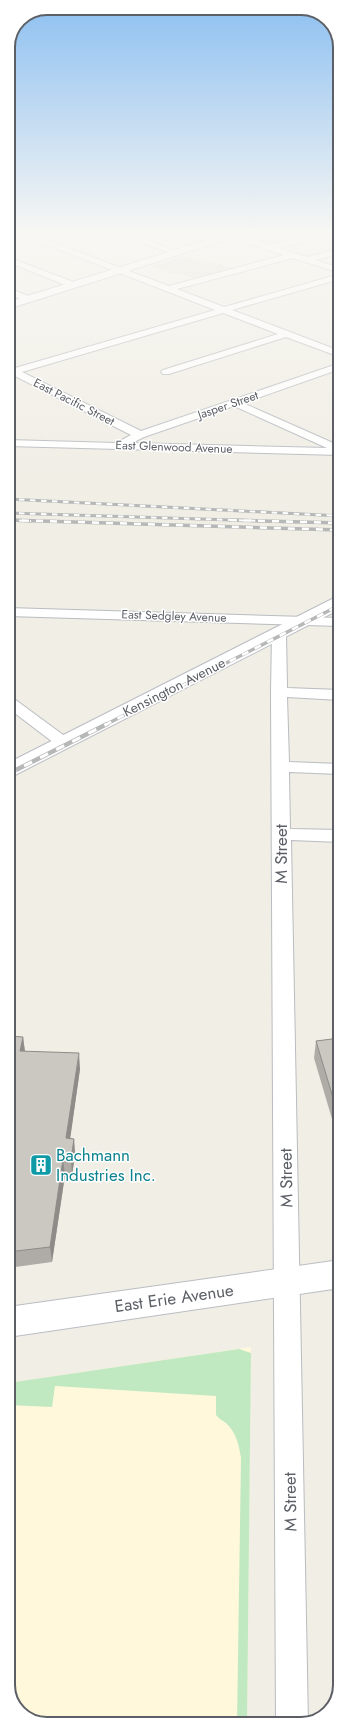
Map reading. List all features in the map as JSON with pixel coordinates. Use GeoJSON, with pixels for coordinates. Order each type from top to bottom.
{"type":"FeatureCollection","features":[{"type":"Feature","properties":{"kind":"main road","name":"Kensington Avenue"},"geometry":{"type":"LineString","coordinates":[[15,768],[333,606]]}},
{"type":"Feature","properties":{"kind":"main road","name":"East Erie Avenue"},"geometry":{"type":"LineString","coordinates":[[15,1321],[333,1275]]}},
{"type":"Feature","properties":{"kind":"street"},"geometry":{"type":"LineString","coordinates":[[15,370],[205,315]]}},
{"type":"Feature","properties":{"kind":"street"},"geometry":{"type":"LineString","coordinates":[[235,315],[333,351]]}},
{"type":"Feature","properties":{"kind":"street"},"geometry":{"type":"LineString","coordinates":[[166,372],[286,334]]}},
{"type":"Feature","properties":{"kind":"street","name":"Jasper Street"},"geometry":{"type":"LineString","coordinates":[[117,446],[140,435],[333,368]]}},
{"type":"Feature","properties":{"kind":"street","name":"East Pacific Street"},"geometry":{"type":"LineString","coordinates":[[15,373],[140,435]]}},
{"type":"Feature","properties":{"kind":"street"},"geometry":{"type":"LineString","coordinates":[[234,403],[333,448]]}},
{"type":"Feature","properties":{"kind":"street","name":"East Glenwood Avenue"},"geometry":{"type":"LineString","coordinates":[[15,443],[333,451]]}},
{"type":"Feature","properties":{"kind":"street","name":"East Sedgley Avenue"},"geometry":{"type":"LineString","coordinates":[[15,612],[333,622]]}},
{"type":"Feature","properties":{"kind":"street","name":"M Street"},"geometry":{"type":"LineString","coordinates":[[279,633],[292,1717]]}},
{"type":"Feature","properties":{"kind":"street"},"geometry":{"type":"LineString","coordinates":[[279,692],[333,695]]}},
{"type":"Feature","properties":{"kind":"street"},"geometry":{"type":"LineString","coordinates":[[15,706],[64,743]]}},
{"type":"Feature","properties":{"kind":"street"},"geometry":{"type":"LineString","coordinates":[[281,767],[333,769]]}},
{"type":"Feature","properties":{"kind":"street"},"geometry":{"type":"LineString","coordinates":[[281,834],[333,836]]}},
{"type":"Feature","properties":{"kind":"shaded area"},"geometry":{"type":"Polygon","coordinates":[[[251,1347],[247,1717],[45,1717],[29,1712],[20,1703],[15,1689],[15,1382],[251,1347]]]}},
{"type":"Feature","properties":{"kind":"green space"},"geometry":{"type":"Polygon","coordinates":[[[239,1349],[251,1353],[247,1717],[237,1717],[241,1458],[235,1435],[226,1423],[216,1415],[216,1396],[55,1386],[52,1407],[15,1405],[15,1382],[239,1349]]]}},
{"type":"Feature","properties":{"kind":"building","name":"Bachmann Industries Inc."},"geometry":{"type":"Polygon","coordinates":[[[15,1036],[23,1037],[20,1051],[79,1053],[66,1138],[74,1139],[71,1159],[63,1159],[50,1247],[15,1251],[15,1036]]]}},
{"type":"Feature","properties":{"kind":"building"},"geometry":{"type":"Polygon","coordinates":[[[333,1039],[333,1098],[316,1041],[333,1039]]]}},
{"type":"Feature","properties":{"kind":"railway"},"geometry":{"type":"LineString","coordinates":[[15,499],[333,516]]}},
{"type":"Feature","properties":{"kind":"railway"},"geometry":{"type":"LineString","coordinates":[[15,513],[246,520]]}},
{"type":"Feature","properties":{"kind":"railway"},"geometry":{"type":"LineString","coordinates":[[15,520],[31,521]]}},
{"type":"Feature","properties":{"kind":"railway"},"geometry":{"type":"LineString","coordinates":[[15,520],[333,530]]}},
{"type":"Feature","properties":{"kind":"railway"},"geometry":{"type":"LineString","coordinates":[[230,520],[246,520]]}},
{"type":"Feature","properties":{"kind":"railway"},"geometry":{"type":"LineString","coordinates":[[246,520],[333,523]]}},
{"type":"Feature","properties":{"kind":"railway"},"geometry":{"type":"LineString","coordinates":[[246,520],[264,521]]}},
{"type":"Feature","properties":{"kind":"railway"},"geometry":{"type":"LineString","coordinates":[[105,725],[333,609]]}},
{"type":"Feature","properties":{"kind":"railway"},"geometry":{"type":"LineString","coordinates":[[15,770],[107,724]]}},
{"type":"Feature","properties":{"kind":"place","name":"Bachmann Industries Inc."},"geometry":{"type":"Point","coordinates":[41,1165]}}]}
